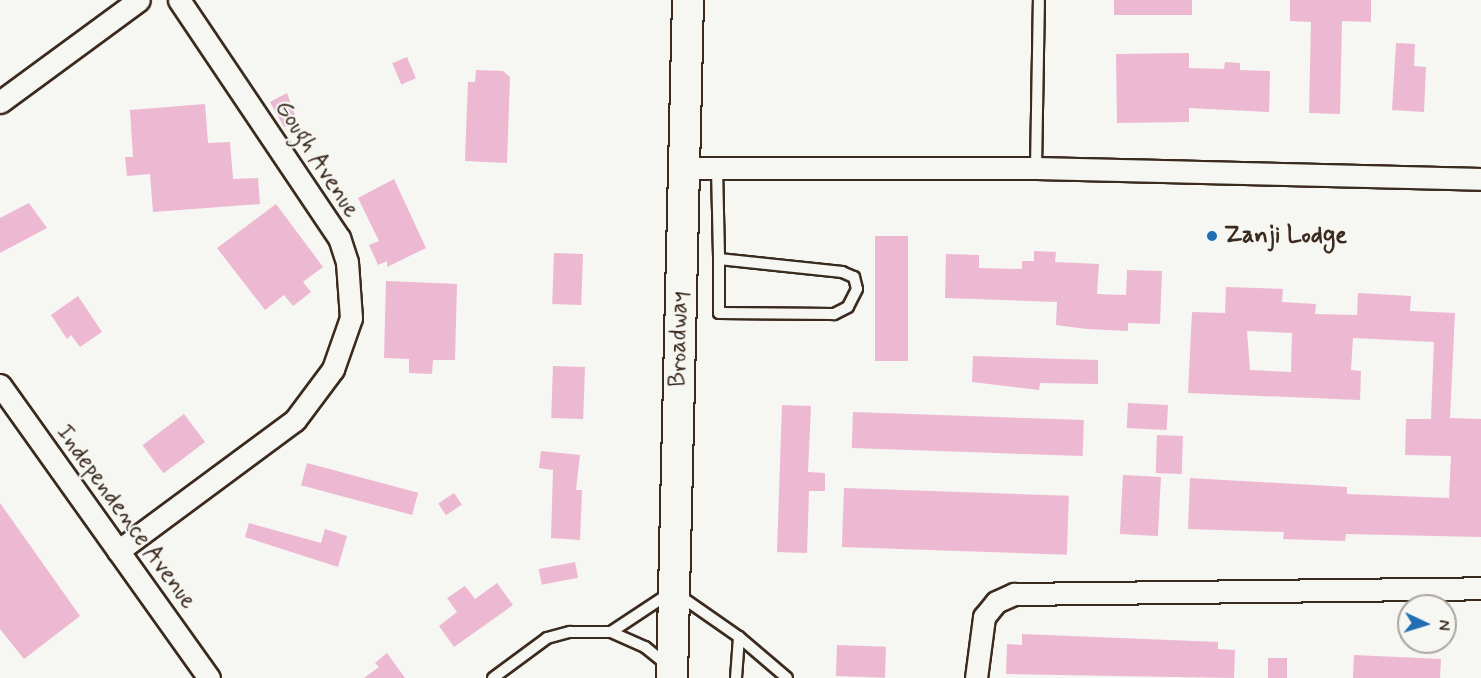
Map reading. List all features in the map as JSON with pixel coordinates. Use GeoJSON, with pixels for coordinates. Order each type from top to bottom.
{"type":"FeatureCollection","features":[{"type":"Feature","properties":{"kind":"main road","name":"Broadway"},"geometry":{"type":"LineString","coordinates":[[672,673],[682,168],[688,0]]}},
{"type":"Feature","properties":{"kind":"street"},"geometry":{"type":"LineString","coordinates":[[0,102],[139,0]]}},
{"type":"Feature","properties":{"kind":"street","name":"Gough Avenue"},"geometry":{"type":"LineString","coordinates":[[118,551],[295,420],[333,369],[351,318],[347,262],[339,238],[179,0]]}},
{"type":"Feature","properties":{"kind":"street"},"geometry":{"type":"LineString","coordinates":[[682,168],[1036,168],[1481,179]]}},
{"type":"Feature","properties":{"kind":"street","name":"Independence Avenue"},"geometry":{"type":"LineString","coordinates":[[0,385],[209,678]]}},
{"type":"Feature","properties":{"kind":"street"},"geometry":{"type":"LineString","coordinates":[[976,678],[978,635],[984,617],[996,602],[1014,594],[1481,588]]}},
{"type":"Feature","properties":{"kind":"lane"},"geometry":{"type":"LineString","coordinates":[[1036,168],[1039,1]]}},
{"type":"Feature","properties":{"kind":"lane"},"geometry":{"type":"LineString","coordinates":[[717,168],[719,313],[834,314],[848,307],[856,289],[854,277],[842,272],[719,259]]}},
{"type":"Feature","properties":{"kind":"lane"},"geometry":{"type":"LineString","coordinates":[[611,632],[673,591],[739,637],[787,678]]}},
{"type":"Feature","properties":{"kind":"lane"},"geometry":{"type":"LineString","coordinates":[[493,678],[558,633],[611,632],[645,647],[672,673]]}},
{"type":"Feature","properties":{"kind":"lane"},"geometry":{"type":"LineString","coordinates":[[736,678],[739,637]]}},
{"type":"Feature","properties":{"kind":"building"},"geometry":{"type":"Polygon","coordinates":[[[1114,0],[1192,0],[1192,15],[1114,15],[1114,0]]]}},
{"type":"Feature","properties":{"kind":"building"},"geometry":{"type":"Polygon","coordinates":[[[1290,0],[1371,0],[1371,22],[1342,21],[1340,114],[1309,113],[1311,22],[1290,21],[1290,0]]]}},
{"type":"Feature","properties":{"kind":"building"},"geometry":{"type":"Polygon","coordinates":[[[1396,43],[1415,44],[1414,66],[1426,67],[1424,112],[1392,110],[1396,43]]]}},
{"type":"Feature","properties":{"kind":"building"},"geometry":{"type":"Polygon","coordinates":[[[1189,53],[1189,68],[1224,69],[1225,62],[1240,63],[1240,70],[1270,71],[1269,112],[1189,108],[1189,122],[1117,123],[1116,54],[1189,53]]]}},
{"type":"Feature","properties":{"kind":"building"},"geometry":{"type":"Polygon","coordinates":[[[407,57],[416,78],[401,84],[392,63],[407,57]]]}},
{"type":"Feature","properties":{"kind":"building"},"geometry":{"type":"Polygon","coordinates":[[[476,70],[503,71],[510,77],[507,163],[465,161],[468,82],[475,82],[476,70]]]}},
{"type":"Feature","properties":{"kind":"building"},"geometry":{"type":"Polygon","coordinates":[[[287,93],[297,121],[284,127],[270,102],[287,93]]]}},
{"type":"Feature","properties":{"kind":"building"},"geometry":{"type":"Polygon","coordinates":[[[205,104],[208,143],[230,142],[233,179],[258,178],[260,204],[153,212],[150,174],[127,176],[125,157],[133,157],[130,110],[205,104]]]}},
{"type":"Feature","properties":{"kind":"building"},"geometry":{"type":"Polygon","coordinates":[[[394,179],[426,248],[387,267],[387,261],[378,265],[369,245],[379,241],[358,198],[394,179]]]}},
{"type":"Feature","properties":{"kind":"building"},"geometry":{"type":"Polygon","coordinates":[[[29,203],[47,228],[0,253],[0,218],[29,203]]]}},
{"type":"Feature","properties":{"kind":"building"},"geometry":{"type":"Polygon","coordinates":[[[276,204],[323,267],[303,282],[311,292],[293,306],[284,295],[265,310],[217,248],[276,204]]]}},
{"type":"Feature","properties":{"kind":"building"},"geometry":{"type":"Polygon","coordinates":[[[875,236],[908,236],[908,361],[875,361],[875,236]]]}},
{"type":"Feature","properties":{"kind":"building"},"geometry":{"type":"Polygon","coordinates":[[[1034,251],[1056,252],[1055,262],[1099,264],[1097,294],[1126,295],[1127,270],[1162,271],[1160,324],[1128,323],[1128,331],[1087,329],[1056,325],[1057,302],[945,298],[946,254],[979,255],[979,268],[1022,269],[1022,261],[1034,261],[1034,251]]]}},
{"type":"Feature","properties":{"kind":"building"},"geometry":{"type":"Polygon","coordinates":[[[554,253],[583,254],[581,305],[552,304],[554,253]]]}},
{"type":"Feature","properties":{"kind":"building"},"geometry":{"type":"Polygon","coordinates":[[[386,281],[457,284],[455,360],[433,360],[432,374],[409,373],[409,359],[384,358],[386,281]]]}},
{"type":"Feature","properties":{"kind":"building"},"geometry":{"type":"Polygon","coordinates":[[[1226,287],[1283,289],[1282,302],[1316,304],[1315,314],[1357,315],[1358,293],[1411,296],[1410,311],[1455,313],[1450,418],[1481,419],[1481,537],[1346,534],[1345,541],[1283,539],[1284,532],[1188,529],[1190,478],[1347,487],[1347,494],[1449,498],[1451,456],[1405,455],[1406,419],[1431,419],[1434,342],[1353,338],[1351,370],[1361,371],[1360,400],[1188,393],[1192,312],[1225,313],[1226,287]],[[1247,331],[1250,370],[1291,372],[1292,333],[1247,331]]]}},
{"type":"Feature","properties":{"kind":"building"},"geometry":{"type":"Polygon","coordinates":[[[78,296],[102,332],[80,347],[71,335],[67,339],[51,315],[78,296]]]}},
{"type":"Feature","properties":{"kind":"building"},"geometry":{"type":"Polygon","coordinates":[[[973,356],[1098,360],[1098,384],[1040,383],[1039,390],[972,382],[973,356]]]}},
{"type":"Feature","properties":{"kind":"building"},"geometry":{"type":"Polygon","coordinates":[[[553,366],[585,367],[583,419],[551,418],[553,366]]]}},
{"type":"Feature","properties":{"kind":"building"},"geometry":{"type":"Polygon","coordinates":[[[1128,403],[1168,405],[1167,430],[1127,428],[1128,403]]]}},
{"type":"Feature","properties":{"kind":"building"},"geometry":{"type":"Polygon","coordinates":[[[782,405],[811,406],[808,472],[825,473],[825,491],[809,491],[807,553],[777,552],[782,405]]]}},
{"type":"Feature","properties":{"kind":"building"},"geometry":{"type":"Polygon","coordinates":[[[853,412],[1084,420],[1083,456],[852,448],[853,412]]]}},
{"type":"Feature","properties":{"kind":"building"},"geometry":{"type":"Polygon","coordinates":[[[184,414],[205,442],[164,473],[142,445],[184,414]]]}},
{"type":"Feature","properties":{"kind":"building"},"geometry":{"type":"Polygon","coordinates":[[[1157,435],[1183,436],[1182,474],[1156,473],[1157,435]]]}},
{"type":"Feature","properties":{"kind":"building"},"geometry":{"type":"Polygon","coordinates":[[[541,451],[580,455],[576,490],[582,490],[580,540],[551,538],[553,470],[539,468],[541,451]]]}},
{"type":"Feature","properties":{"kind":"building"},"geometry":{"type":"Polygon","coordinates":[[[307,463],[418,493],[412,515],[301,485],[307,463]]]}},
{"type":"Feature","properties":{"kind":"building"},"geometry":{"type":"Polygon","coordinates":[[[1123,475],[1161,477],[1158,536],[1120,534],[1123,475]]]}},
{"type":"Feature","properties":{"kind":"building"},"geometry":{"type":"Polygon","coordinates":[[[844,488],[1069,496],[1067,555],[842,547],[844,488]]]}},
{"type":"Feature","properties":{"kind":"building"},"geometry":{"type":"Polygon","coordinates":[[[454,493],[462,505],[446,515],[438,504],[454,493]]]}},
{"type":"Feature","properties":{"kind":"building"},"geometry":{"type":"Polygon","coordinates":[[[0,503],[80,616],[24,659],[0,629],[0,503]]]}},
{"type":"Feature","properties":{"kind":"building"},"geometry":{"type":"Polygon","coordinates":[[[249,523],[321,543],[325,529],[347,536],[338,567],[245,537],[249,523]]]}},
{"type":"Feature","properties":{"kind":"building"},"geometry":{"type":"Polygon","coordinates":[[[575,562],[578,578],[542,585],[539,569],[575,562]]]}},
{"type":"Feature","properties":{"kind":"building"},"geometry":{"type":"Polygon","coordinates":[[[497,583],[513,605],[454,647],[439,626],[457,612],[447,598],[465,586],[475,599],[497,583]]]}},
{"type":"Feature","properties":{"kind":"building"},"geometry":{"type":"Polygon","coordinates":[[[1022,634],[1218,642],[1218,649],[1235,650],[1234,678],[1006,674],[1007,644],[1022,645],[1022,634]]]}},
{"type":"Feature","properties":{"kind":"building"},"geometry":{"type":"Polygon","coordinates":[[[837,645],[886,647],[885,678],[836,676],[837,645]]]}},
{"type":"Feature","properties":{"kind":"building"},"geometry":{"type":"Polygon","coordinates":[[[387,653],[405,678],[364,678],[379,667],[375,663],[387,653]]]}},
{"type":"Feature","properties":{"kind":"building"},"geometry":{"type":"Polygon","coordinates":[[[1354,655],[1441,659],[1440,678],[1353,678],[1354,655]]]}},
{"type":"Feature","properties":{"kind":"building"},"geometry":{"type":"Polygon","coordinates":[[[1268,658],[1287,658],[1287,678],[1268,678],[1268,658]]]}},
{"type":"Feature","properties":{"kind":"place","name":"Zanji Lodge"},"geometry":{"type":"Point","coordinates":[1212,236]}}]}
